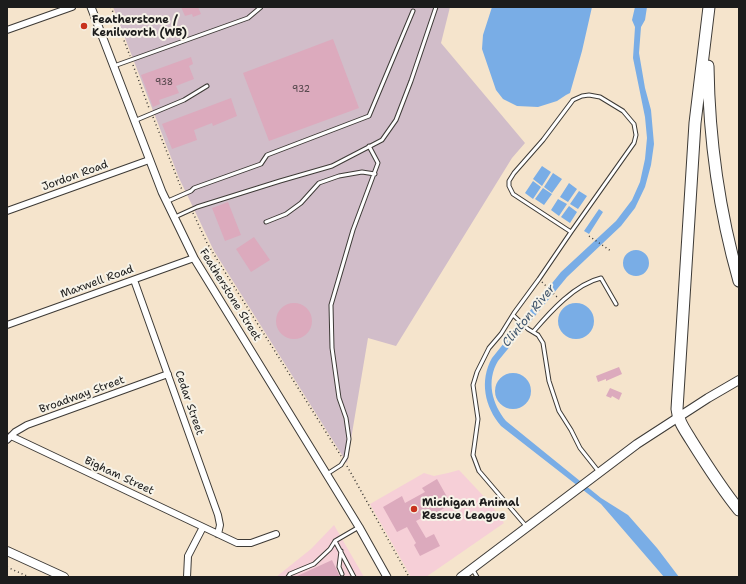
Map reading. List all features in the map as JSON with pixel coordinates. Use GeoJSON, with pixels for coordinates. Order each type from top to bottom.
{"type":"FeatureCollection","features":[{"type":"Feature","properties":{"kind":"highway"},"geometry":{"type":"LineString","coordinates":[[709,7],[695,123],[677,402],[678,417],[710,471],[739,510]]}},
{"type":"Feature","properties":{"kind":"highway"},"geometry":{"type":"LineString","coordinates":[[708,20],[708,89],[714,158],[722,211],[739,281]]}},
{"type":"Feature","properties":{"kind":"main road"},"geometry":{"type":"LineString","coordinates":[[461,577],[636,444],[739,380]]}},
{"type":"Feature","properties":{"kind":"main road"},"geometry":{"type":"LineString","coordinates":[[7,551],[64,577]]}},
{"type":"Feature","properties":{"kind":"street"},"geometry":{"type":"LineString","coordinates":[[7,30],[72,7]]}},
{"type":"Feature","properties":{"kind":"street","name":"Featherstone Street"},"geometry":{"type":"LineString","coordinates":[[91,7],[149,160],[166,201],[194,258],[327,474],[387,577]]}},
{"type":"Feature","properties":{"kind":"street","name":"Jordon Road"},"geometry":{"type":"LineString","coordinates":[[7,210],[149,160]]}},
{"type":"Feature","properties":{"kind":"street","name":"Maxwell Road"},"geometry":{"type":"LineString","coordinates":[[7,325],[194,258]]}},
{"type":"Feature","properties":{"kind":"street","name":"Cedar Street"},"geometry":{"type":"LineString","coordinates":[[134,280],[218,515],[220,525],[218,534]]}},
{"type":"Feature","properties":{"kind":"street","name":"Broadway Street"},"geometry":{"type":"LineString","coordinates":[[9,438],[27,425],[168,374]]}},
{"type":"Feature","properties":{"kind":"street","name":"Bigham Street"},"geometry":{"type":"LineString","coordinates":[[9,438],[237,543],[245,544],[276,534]]}},
{"type":"Feature","properties":{"kind":"street"},"geometry":{"type":"LineString","coordinates":[[187,577],[189,553],[203,527]]}},
{"type":"Feature","properties":{"kind":"lane"},"geometry":{"type":"LineString","coordinates":[[114,66],[248,18],[261,7]]}},
{"type":"Feature","properties":{"kind":"lane"},"geometry":{"type":"LineString","coordinates":[[174,218],[197,207],[332,166],[382,140],[396,120],[436,7]]}},
{"type":"Feature","properties":{"kind":"lane"},"geometry":{"type":"LineString","coordinates":[[166,201],[191,191],[194,188],[261,164],[267,155],[369,116],[413,11]]}},
{"type":"Feature","properties":{"kind":"lane"},"geometry":{"type":"LineString","coordinates":[[134,121],[184,100],[207,86]]}},
{"type":"Feature","properties":{"kind":"lane"},"geometry":{"type":"LineString","coordinates":[[527,527],[479,471],[473,455],[478,419],[473,385],[477,372],[489,348],[502,334],[512,315],[571,232],[634,143],[636,135],[634,124],[623,111],[600,97],[589,94],[573,100],[543,140],[514,173],[509,181],[509,186],[513,194],[571,232]]}},
{"type":"Feature","properties":{"kind":"lane"},"geometry":{"type":"LineString","coordinates":[[327,474],[341,465],[350,439],[346,418],[339,398],[332,348],[331,305],[353,230],[378,163],[369,146]]}},
{"type":"Feature","properties":{"kind":"lane"},"geometry":{"type":"LineString","coordinates":[[266,222],[286,214],[320,183],[339,176],[362,172],[375,174]]}},
{"type":"Feature","properties":{"kind":"lane"},"geometry":{"type":"LineString","coordinates":[[533,332],[561,302],[580,287],[592,280],[601,278],[616,304]]}},
{"type":"Feature","properties":{"kind":"lane"},"geometry":{"type":"LineString","coordinates":[[512,315],[538,335],[543,343],[548,381],[559,411],[580,448],[597,473]]}},
{"type":"Feature","properties":{"kind":"lane"},"geometry":{"type":"LineString","coordinates":[[288,577],[290,574],[314,564],[330,549],[335,541],[359,527]]}},
{"type":"Feature","properties":{"kind":"lane"},"geometry":{"type":"LineString","coordinates":[[335,541],[354,577]]}},
{"type":"Feature","properties":{"kind":"lane"},"geometry":{"type":"LineString","coordinates":[[341,551],[339,567],[342,574]]}},
{"type":"Feature","properties":{"kind":"lane"},"geometry":{"type":"LineString","coordinates":[[472,569],[477,577]]}},
{"type":"Feature","properties":{"kind":"path"},"geometry":{"type":"LineString","coordinates":[[111,7],[130,56]]}},
{"type":"Feature","properties":{"kind":"path"},"geometry":{"type":"LineString","coordinates":[[133,63],[150,111]]}},
{"type":"Feature","properties":{"kind":"path"},"geometry":{"type":"LineString","coordinates":[[153,119],[182,190]]}},
{"type":"Feature","properties":{"kind":"path"},"geometry":{"type":"LineString","coordinates":[[193,215],[207,243],[223,269],[344,460],[409,577]]}},
{"type":"Feature","properties":{"kind":"path"},"geometry":{"type":"LineString","coordinates":[[589,236],[611,251]]}},
{"type":"Feature","properties":{"kind":"path"},"geometry":{"type":"LineString","coordinates":[[542,282],[554,294]]}},
{"type":"Feature","properties":{"kind":"path"},"geometry":{"type":"LineString","coordinates":[[7,567],[29,577]]}},
{"type":"Feature","properties":{"kind":"shaded area"},"geometry":{"type":"Polygon","coordinates":[[[113,7],[450,7],[441,43],[525,143],[512,158],[396,346],[368,338],[347,463],[214,251],[179,178],[113,7]]]}},
{"type":"Feature","properties":{"kind":"shaded area"},"geometry":{"type":"Polygon","coordinates":[[[459,470],[490,503],[504,523],[426,577],[411,577],[370,504],[424,473],[434,476],[459,470]]]}},
{"type":"Feature","properties":{"kind":"shaded area"},"geometry":{"type":"Polygon","coordinates":[[[334,525],[364,577],[276,577],[311,549],[334,525]]]}},
{"type":"Feature","properties":{"kind":"water"},"geometry":{"type":"Polygon","coordinates":[[[492,7],[592,7],[582,51],[570,93],[557,101],[538,107],[517,106],[503,99],[496,90],[482,49],[483,35],[492,7]]]}},
{"type":"Feature","properties":{"kind":"water","name":"Clinton River"},"geometry":{"type":"Polygon","coordinates":[[[635,7],[647,7],[645,20],[641,27],[639,53],[645,88],[651,110],[654,144],[651,165],[645,187],[635,208],[621,226],[567,277],[498,361],[492,376],[492,392],[497,407],[506,421],[601,498],[628,515],[657,548],[679,577],[664,577],[601,504],[501,426],[491,411],[485,385],[488,367],[492,358],[561,272],[616,221],[632,200],[640,182],[645,159],[647,138],[645,117],[633,58],[635,27],[632,20],[635,7]]]}},
{"type":"Feature","properties":{"kind":"water"},"geometry":{"type":"Polygon","coordinates":[[[542,166],[551,172],[542,186],[533,179],[542,166]]]}},
{"type":"Feature","properties":{"kind":"water"},"geometry":{"type":"Polygon","coordinates":[[[553,173],[562,179],[552,193],[544,187],[553,173]]]}},
{"type":"Feature","properties":{"kind":"water"},"geometry":{"type":"Polygon","coordinates":[[[533,181],[541,187],[533,199],[525,193],[533,181]]]}},
{"type":"Feature","properties":{"kind":"water"},"geometry":{"type":"Polygon","coordinates":[[[569,183],[577,189],[568,202],[560,197],[569,183]]]}},
{"type":"Feature","properties":{"kind":"water"},"geometry":{"type":"Polygon","coordinates":[[[543,188],[552,194],[544,205],[535,199],[543,188]]]}},
{"type":"Feature","properties":{"kind":"water"},"geometry":{"type":"Polygon","coordinates":[[[579,191],[587,196],[578,209],[570,204],[579,191]]]}},
{"type":"Feature","properties":{"kind":"water"},"geometry":{"type":"Polygon","coordinates":[[[558,199],[567,204],[559,216],[551,210],[558,199]]]}},
{"type":"Feature","properties":{"kind":"water"},"geometry":{"type":"Polygon","coordinates":[[[569,206],[577,212],[570,223],[561,217],[569,206]]]}},
{"type":"Feature","properties":{"kind":"water"},"geometry":{"type":"Polygon","coordinates":[[[599,209],[603,212],[589,234],[584,231],[599,209]]]}},
{"type":"Feature","properties":{"kind":"water"},"geometry":{"type":"Polygon","coordinates":[[[636,250],[645,254],[649,263],[645,272],[636,276],[627,272],[623,263],[627,254],[636,250]]]}},
{"type":"Feature","properties":{"kind":"water"},"geometry":{"type":"Polygon","coordinates":[[[580,303],[589,308],[593,314],[593,328],[589,334],[580,339],[572,339],[563,334],[559,328],[558,317],[563,308],[569,304],[580,303]]]}},
{"type":"Feature","properties":{"kind":"water"},"geometry":{"type":"Polygon","coordinates":[[[517,373],[526,378],[530,384],[530,398],[526,404],[517,409],[509,409],[500,404],[496,398],[495,387],[500,378],[506,374],[517,373]]]}},
{"type":"Feature","properties":{"kind":"building"},"geometry":{"type":"Polygon","coordinates":[[[181,7],[198,7],[201,14],[193,17],[192,14],[185,16],[181,7]]]}},
{"type":"Feature","properties":{"kind":"building"},"geometry":{"type":"Polygon","coordinates":[[[333,39],[359,108],[269,141],[243,73],[333,39]]]}},
{"type":"Feature","properties":{"kind":"building"},"geometry":{"type":"Polygon","coordinates":[[[191,57],[193,64],[189,66],[194,79],[176,86],[179,93],[159,100],[160,104],[153,107],[141,75],[191,57]]]}},
{"type":"Feature","properties":{"kind":"building"},"geometry":{"type":"Polygon","coordinates":[[[231,98],[237,116],[213,126],[212,123],[194,130],[197,140],[172,149],[162,124],[231,98]]]}},
{"type":"Feature","properties":{"kind":"building"},"geometry":{"type":"Polygon","coordinates":[[[228,202],[241,235],[225,241],[212,208],[228,202]]]}},
{"type":"Feature","properties":{"kind":"building"},"geometry":{"type":"Polygon","coordinates":[[[254,237],[270,260],[251,272],[236,249],[254,237]]]}},
{"type":"Feature","properties":{"kind":"building"},"geometry":{"type":"Polygon","coordinates":[[[294,303],[307,308],[312,321],[307,334],[294,339],[281,334],[276,321],[281,308],[294,303]]]}},
{"type":"Feature","properties":{"kind":"building"},"geometry":{"type":"Polygon","coordinates":[[[619,367],[622,374],[606,381],[606,379],[598,382],[596,376],[619,367]]]}},
{"type":"Feature","properties":{"kind":"building"},"geometry":{"type":"Polygon","coordinates":[[[610,388],[622,393],[619,400],[612,396],[611,398],[606,396],[610,388]]]}},
{"type":"Feature","properties":{"kind":"building","name":"Michigan Animal Rescue League"},"geometry":{"type":"Polygon","coordinates":[[[437,479],[451,504],[436,513],[435,511],[416,521],[426,538],[434,534],[440,546],[420,556],[414,545],[416,543],[407,527],[397,532],[383,507],[402,496],[405,503],[425,492],[422,488],[437,479]]]}},
{"type":"Feature","properties":{"kind":"building"},"geometry":{"type":"Polygon","coordinates":[[[332,560],[340,577],[295,577],[332,560]]]}},
{"type":"Feature","properties":{"kind":"place","name":"Featherstone / Kenilworth (WB)"},"geometry":{"type":"Point","coordinates":[84,26]}},
{"type":"Feature","properties":{"kind":"place","name":"Michigan Animal Rescue League"},"geometry":{"type":"Point","coordinates":[414,509]}}]}
